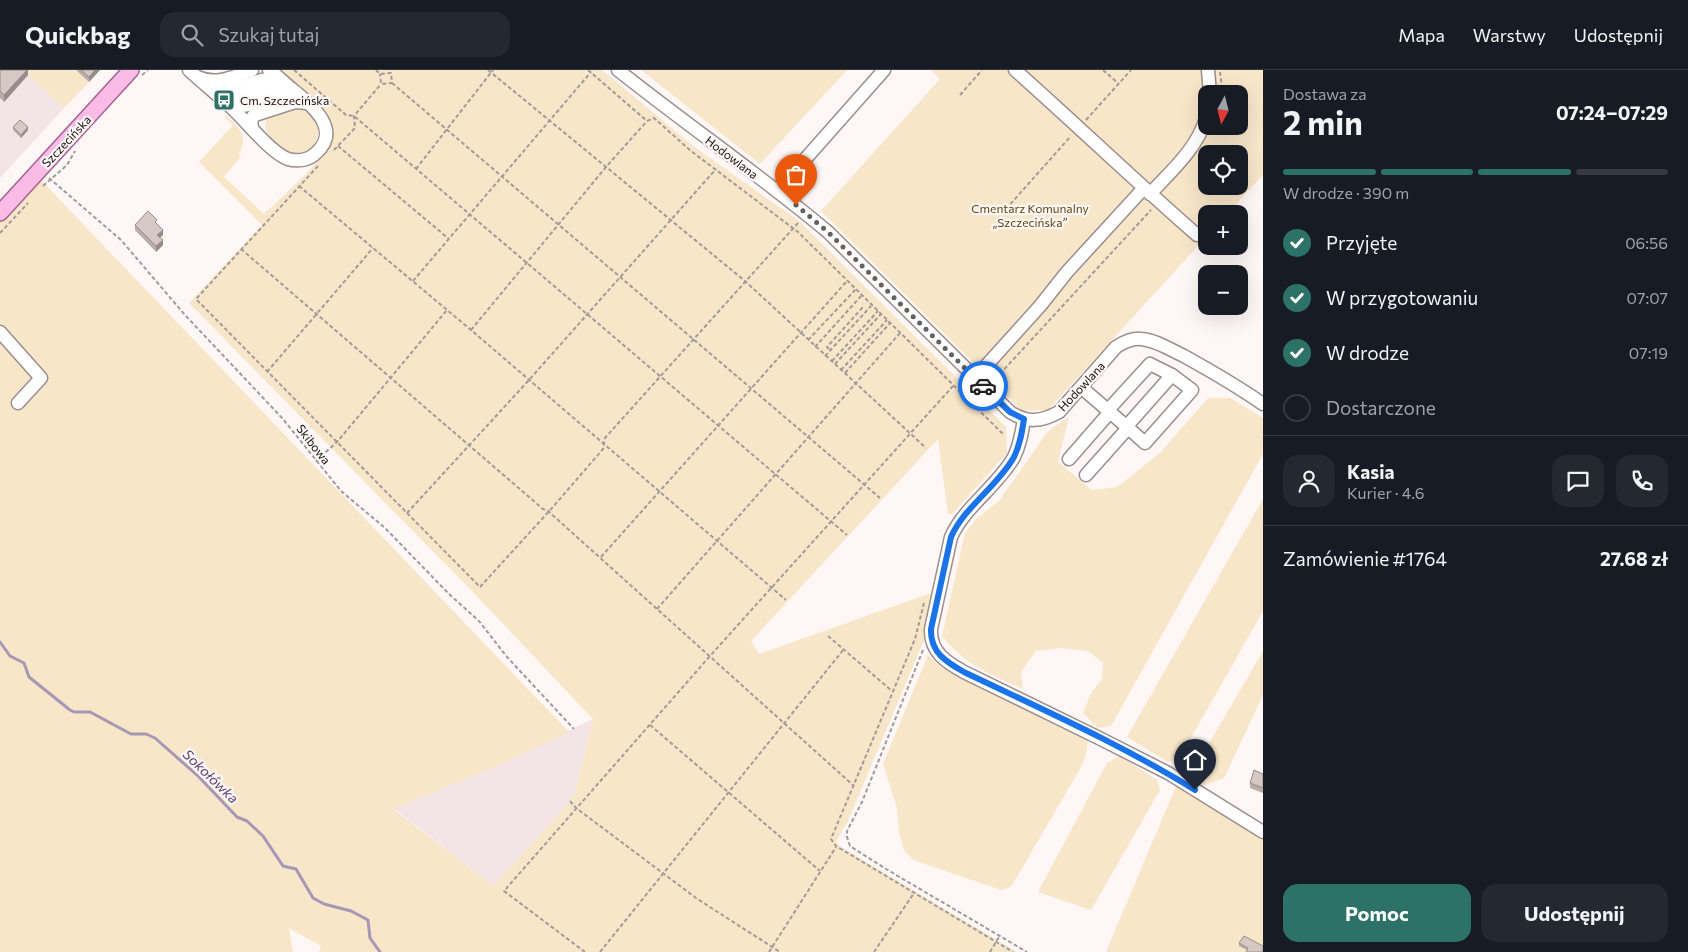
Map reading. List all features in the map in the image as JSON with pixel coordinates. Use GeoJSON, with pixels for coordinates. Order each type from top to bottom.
{"type":"FeatureCollection","features":[{"type":"Feature","properties":{"kind":"main road","name":"Szczecińska"},"geometry":{"type":"LineString","coordinates":[[0,213],[131,70]]}},
{"type":"Feature","properties":{"kind":"street"},"geometry":{"type":"LineString","coordinates":[[252,70],[216,81],[205,80],[206,85],[283,157],[290,160],[305,159],[319,151],[325,137],[324,122],[297,93],[269,70]]}},
{"type":"Feature","properties":{"kind":"street","name":"Hodowlana"},"geometry":{"type":"LineString","coordinates":[[618,70],[828,232],[1010,412],[1024,419],[1037,421],[1050,417],[1058,412],[1082,388],[1116,347],[1131,340],[1147,340],[1171,350],[1223,378],[1263,404]]}},
{"type":"Feature","properties":{"kind":"street"},"geometry":{"type":"LineString","coordinates":[[777,191],[884,70]]}},
{"type":"Feature","properties":{"kind":"street"},"geometry":{"type":"LineString","coordinates":[[1015,70],[1197,235]]}},
{"type":"Feature","properties":{"kind":"street"},"geometry":{"type":"LineString","coordinates":[[1208,70],[1209,85]]}},
{"type":"Feature","properties":{"kind":"street"},"geometry":{"type":"LineString","coordinates":[[206,85],[217,90],[227,91],[269,78],[276,79],[297,93],[305,102],[295,102],[258,114],[252,118],[252,127]]}},
{"type":"Feature","properties":{"kind":"street"},"geometry":{"type":"LineString","coordinates":[[206,85],[230,104],[244,106],[286,94],[297,93]]}},
{"type":"Feature","properties":{"kind":"street"},"geometry":{"type":"LineString","coordinates":[[975,378],[1040,306],[1067,272],[1151,195],[1186,156],[1199,135]]}},
{"type":"Feature","properties":{"kind":"street"},"geometry":{"type":"LineString","coordinates":[[0,332],[41,378],[18,403]]}},
{"type":"Feature","properties":{"kind":"street"},"geometry":{"type":"LineString","coordinates":[[1086,475],[1127,427],[1193,362]]}},
{"type":"Feature","properties":{"kind":"street"},"geometry":{"type":"LineString","coordinates":[[1068,459],[1109,411],[1150,364],[1192,390],[1145,442],[1127,427],[1109,411],[1082,388]]}},
{"type":"Feature","properties":{"kind":"street"},"geometry":{"type":"LineString","coordinates":[[1024,419],[1021,437],[1014,457],[1003,473],[965,515],[951,537],[932,623],[932,641],[940,656],[964,672],[1168,773],[1263,832]]}},
{"type":"Feature","properties":{"kind":"path"},"geometry":{"type":"LineString","coordinates":[[294,70],[346,115],[354,116],[847,535]]}},
{"type":"Feature","properties":{"kind":"path"},"geometry":{"type":"LineString","coordinates":[[376,70],[380,74],[381,84]]}},
{"type":"Feature","properties":{"kind":"path"},"geometry":{"type":"LineString","coordinates":[[380,74],[391,73],[394,70]]}},
{"type":"Feature","properties":{"kind":"path"},"geometry":{"type":"LineString","coordinates":[[488,70],[492,71],[745,281],[926,448]]}},
{"type":"Feature","properties":{"kind":"path"},"geometry":{"type":"LineString","coordinates":[[588,70],[647,121]]}},
{"type":"Feature","properties":{"kind":"path"},"geometry":{"type":"LineString","coordinates":[[960,95],[982,70]]}},
{"type":"Feature","properties":{"kind":"path"},"geometry":{"type":"LineString","coordinates":[[1103,70],[1118,84]]}},
{"type":"Feature","properties":{"kind":"path"},"geometry":{"type":"LineString","coordinates":[[1006,209],[1132,70]]}},
{"type":"Feature","properties":{"kind":"path"},"geometry":{"type":"LineString","coordinates":[[1220,70],[1222,85]]}},
{"type":"Feature","properties":{"kind":"path"},"geometry":{"type":"LineString","coordinates":[[416,169],[492,71]]}},
{"type":"Feature","properties":{"kind":"path"},"geometry":{"type":"LineString","coordinates":[[413,281],[590,72]]}},
{"type":"Feature","properties":{"kind":"path"},"geometry":{"type":"LineString","coordinates":[[391,73],[392,83],[880,498]]}},
{"type":"Feature","properties":{"kind":"path"},"geometry":{"type":"LineString","coordinates":[[331,152],[355,128],[354,116],[381,84],[392,83]]}},
{"type":"Feature","properties":{"kind":"path"},"geometry":{"type":"LineString","coordinates":[[471,330],[606,167],[647,121],[654,118],[683,145],[793,228],[1003,434]]}},
{"type":"Feature","properties":{"kind":"path"},"geometry":{"type":"LineString","coordinates":[[338,146],[449,239]]}},
{"type":"Feature","properties":{"kind":"path"},"geometry":{"type":"LineString","coordinates":[[319,166],[196,299],[480,587],[603,449],[605,438],[806,214]]}},
{"type":"Feature","properties":{"kind":"path"},"geometry":{"type":"LineString","coordinates":[[407,513],[529,380],[716,169]]}},
{"type":"Feature","properties":{"kind":"path","name":"Skibowa"},"geometry":{"type":"LineString","coordinates":[[39,170],[121,240],[186,315],[283,419],[341,491],[385,528],[449,594],[479,621],[507,657],[574,729]]}},
{"type":"Feature","properties":{"kind":"path"},"geometry":{"type":"LineString","coordinates":[[299,186],[448,310],[786,600]]}},
{"type":"Feature","properties":{"kind":"path"},"geometry":{"type":"LineString","coordinates":[[986,365],[998,376],[1151,195]]}},
{"type":"Feature","properties":{"kind":"path"},"geometry":{"type":"LineString","coordinates":[[267,372],[373,248]]}},
{"type":"Feature","properties":{"kind":"path"},"geometry":{"type":"LineString","coordinates":[[242,249],[543,509],[548,511],[854,786]]}},
{"type":"Feature","properties":{"kind":"path"},"geometry":{"type":"LineString","coordinates":[[601,558],[847,281]]}},
{"type":"Feature","properties":{"kind":"path"},"geometry":{"type":"LineString","coordinates":[[808,340],[856,289]]}},
{"type":"Feature","properties":{"kind":"path"},"geometry":{"type":"LineString","coordinates":[[816,347],[862,295]]}},
{"type":"Feature","properties":{"kind":"path"},"geometry":{"type":"LineString","coordinates":[[825,356],[872,306]]}},
{"type":"Feature","properties":{"kind":"path"},"geometry":{"type":"LineString","coordinates":[[830,350],[827,347],[862,307]]}},
{"type":"Feature","properties":{"kind":"path"},"geometry":{"type":"LineString","coordinates":[[316,461],[337,442],[448,310]]}},
{"type":"Feature","properties":{"kind":"path"},"geometry":{"type":"LineString","coordinates":[[831,361],[878,311]]}},
{"type":"Feature","properties":{"kind":"path"},"geometry":{"type":"LineString","coordinates":[[835,364],[881,314]]}},
{"type":"Feature","properties":{"kind":"path"},"geometry":{"type":"LineString","coordinates":[[841,370],[887,320]]}},
{"type":"Feature","properties":{"kind":"path"},"geometry":{"type":"LineString","coordinates":[[845,374],[890,323]]}},
{"type":"Feature","properties":{"kind":"path"},"geometry":{"type":"LineString","coordinates":[[657,608],[900,333]]}},
{"type":"Feature","properties":{"kind":"path"},"geometry":{"type":"LineString","coordinates":[[585,952],[504,890],[710,656],[953,386]]}},
{"type":"Feature","properties":{"kind":"path"},"geometry":{"type":"LineString","coordinates":[[924,603],[915,639],[894,692],[831,836],[833,844],[1013,952]]}},
{"type":"Feature","properties":{"kind":"path"},"geometry":{"type":"LineString","coordinates":[[828,636],[894,692]]}},
{"type":"Feature","properties":{"kind":"path"},"geometry":{"type":"LineString","coordinates":[[932,641],[923,650],[846,837],[850,846],[886,870],[1027,952]]}},
{"type":"Feature","properties":{"kind":"path"},"geometry":{"type":"LineString","coordinates":[[600,952],[844,650]]}},
{"type":"Feature","properties":{"kind":"path"},"geometry":{"type":"LineString","coordinates":[[650,725],[820,871]]}},
{"type":"Feature","properties":{"kind":"path"},"geometry":{"type":"LineString","coordinates":[[570,801],[576,808],[696,898],[780,952]]}},
{"type":"Feature","properties":{"kind":"path"},"geometry":{"type":"LineString","coordinates":[[769,952],[836,846]]}},
{"type":"Feature","properties":{"kind":"path"},"geometry":{"type":"LineString","coordinates":[[874,952],[914,893]]}},
{"type":"Feature","properties":{"kind":"path"},"geometry":{"type":"LineString","coordinates":[[990,952],[1000,936]]}},
{"type":"Feature","properties":{"kind":"shaded area"},"geometry":{"type":"Polygon","coordinates":[[[23,70],[64,108],[0,178],[0,75],[23,70]]]}},
{"type":"Feature","properties":{"kind":"shaded area"},"geometry":{"type":"Polygon","coordinates":[[[593,719],[575,793],[494,886],[393,808],[493,768],[593,719]]]}},
{"type":"Feature","properties":{"kind":"green space"},"geometry":{"type":"Polygon","coordinates":[[[23,70],[76,70],[89,82],[64,108],[23,70]]]}},
{"type":"Feature","properties":{"kind":"green space"},"geometry":{"type":"Polygon","coordinates":[[[279,70],[602,70],[697,149],[799,221],[1006,427],[1007,453],[952,514],[948,514],[938,439],[751,641],[759,654],[931,593],[934,595],[924,640],[848,821],[836,842],[841,847],[1017,952],[319,952],[321,946],[289,928],[293,952],[0,952],[0,221],[39,178],[569,732],[493,768],[393,809],[494,886],[575,793],[593,719],[472,591],[189,303],[262,225],[199,162],[233,125],[225,117],[226,115],[238,128],[243,137],[243,142],[239,154],[241,156],[224,177],[264,214],[325,153],[332,136],[332,123],[327,113],[279,70]]]}},
{"type":"Feature","properties":{"kind":"green space"},"geometry":{"type":"Polygon","coordinates":[[[641,70],[847,70],[760,164],[641,70]]]}},
{"type":"Feature","properties":{"kind":"green space","name":"Cmentarz Komunalny „Szczecińska”"},"geometry":{"type":"Polygon","coordinates":[[[931,70],[1263,70],[1263,175],[1248,191],[1248,145],[1198,145],[1198,195],[1245,195],[1235,205],[1198,205],[1198,246],[1048,410],[1022,411],[821,211],[940,79],[931,70]]]}},
{"type":"Feature","properties":{"kind":"green space"},"geometry":{"type":"Polygon","coordinates":[[[293,106],[308,112],[316,121],[318,131],[316,142],[309,150],[299,154],[288,152],[275,143],[269,135],[265,123],[272,115],[293,106]]]}},
{"type":"Feature","properties":{"kind":"green space"},"geometry":{"type":"Polygon","coordinates":[[[1208,398],[1230,398],[1263,418],[1263,454],[1111,726],[1098,728],[1083,713],[1090,695],[1102,679],[1103,663],[1088,651],[1060,648],[1036,651],[1021,672],[1023,689],[979,668],[950,646],[942,636],[965,533],[976,519],[999,501],[1048,431],[1069,417],[1058,462],[1092,490],[1117,487],[1160,453],[1208,398]]]}},
{"type":"Feature","properties":{"kind":"green space"},"geometry":{"type":"Polygon","coordinates":[[[1263,499],[1263,611],[1179,759],[1168,762],[1127,737],[1263,499]]]}},
{"type":"Feature","properties":{"kind":"green space"},"geometry":{"type":"Polygon","coordinates":[[[1263,651],[1263,695],[1224,778],[1202,786],[1198,782],[1200,767],[1210,742],[1263,651]]]}},
{"type":"Feature","properties":{"kind":"green space"},"geometry":{"type":"Polygon","coordinates":[[[928,655],[952,674],[1077,732],[1088,740],[1086,755],[1081,767],[1011,887],[1001,890],[913,860],[904,850],[899,832],[897,808],[883,764],[928,655]]]}},
{"type":"Feature","properties":{"kind":"green space"},"geometry":{"type":"Polygon","coordinates":[[[1120,756],[1157,780],[1160,790],[1091,910],[1038,892],[1107,763],[1120,756]]]}},
{"type":"Feature","properties":{"kind":"green space"},"geometry":{"type":"Polygon","coordinates":[[[1177,784],[1263,833],[1263,952],[1106,952],[1177,784]]]}},
{"type":"Feature","properties":{"kind":"building"},"geometry":{"type":"Polygon","coordinates":[[[0,70],[27,70],[4,95],[0,91],[0,70]]]}},
{"type":"Feature","properties":{"kind":"building"},"geometry":{"type":"Polygon","coordinates":[[[81,70],[95,70],[89,77],[81,70]]]}},
{"type":"Feature","properties":{"kind":"building"},"geometry":{"type":"Polygon","coordinates":[[[20,120],[28,127],[21,135],[13,127],[20,120]]]}},
{"type":"Feature","properties":{"kind":"building"},"geometry":{"type":"Polygon","coordinates":[[[148,211],[163,230],[157,235],[163,240],[156,246],[135,225],[148,211]]]}},
{"type":"Feature","properties":{"kind":"building"},"geometry":{"type":"Polygon","coordinates":[[[1254,770],[1263,774],[1263,788],[1250,783],[1254,770]]]}},
{"type":"Feature","properties":{"kind":"building"},"geometry":{"type":"Polygon","coordinates":[[[1244,936],[1263,946],[1263,952],[1246,952],[1248,948],[1239,943],[1244,936]]]}},
{"type":"Feature","properties":{"kind":"waterway","name":"Sokołówka"},"geometry":{"type":"LineString","coordinates":[[0,642],[10,656],[24,663],[29,677],[70,710],[74,712],[90,712],[131,734],[146,734],[155,738],[198,776],[237,817],[247,821],[263,836],[283,866],[296,869],[313,898],[324,904],[351,911],[368,920],[370,938],[380,952]]}},
{"type":"Feature","properties":{"kind":"way so far"},"geometry":{"type":"LineString","coordinates":[[796,205],[828,232],[983,386]]}},
{"type":"Feature","properties":{"kind":"place","name":"Cm. Szczecińska"},"geometry":{"type":"Point","coordinates":[224,100]}},
{"type":"Feature","properties":{"kind":"route"},"geometry":{"type":"LineString","coordinates":[[983,386],[1010,412],[1024,419],[1021,437],[1014,457],[1003,473],[965,515],[951,537],[931,629],[935,650],[946,661],[964,672],[1168,773],[1195,790]]}}]}
